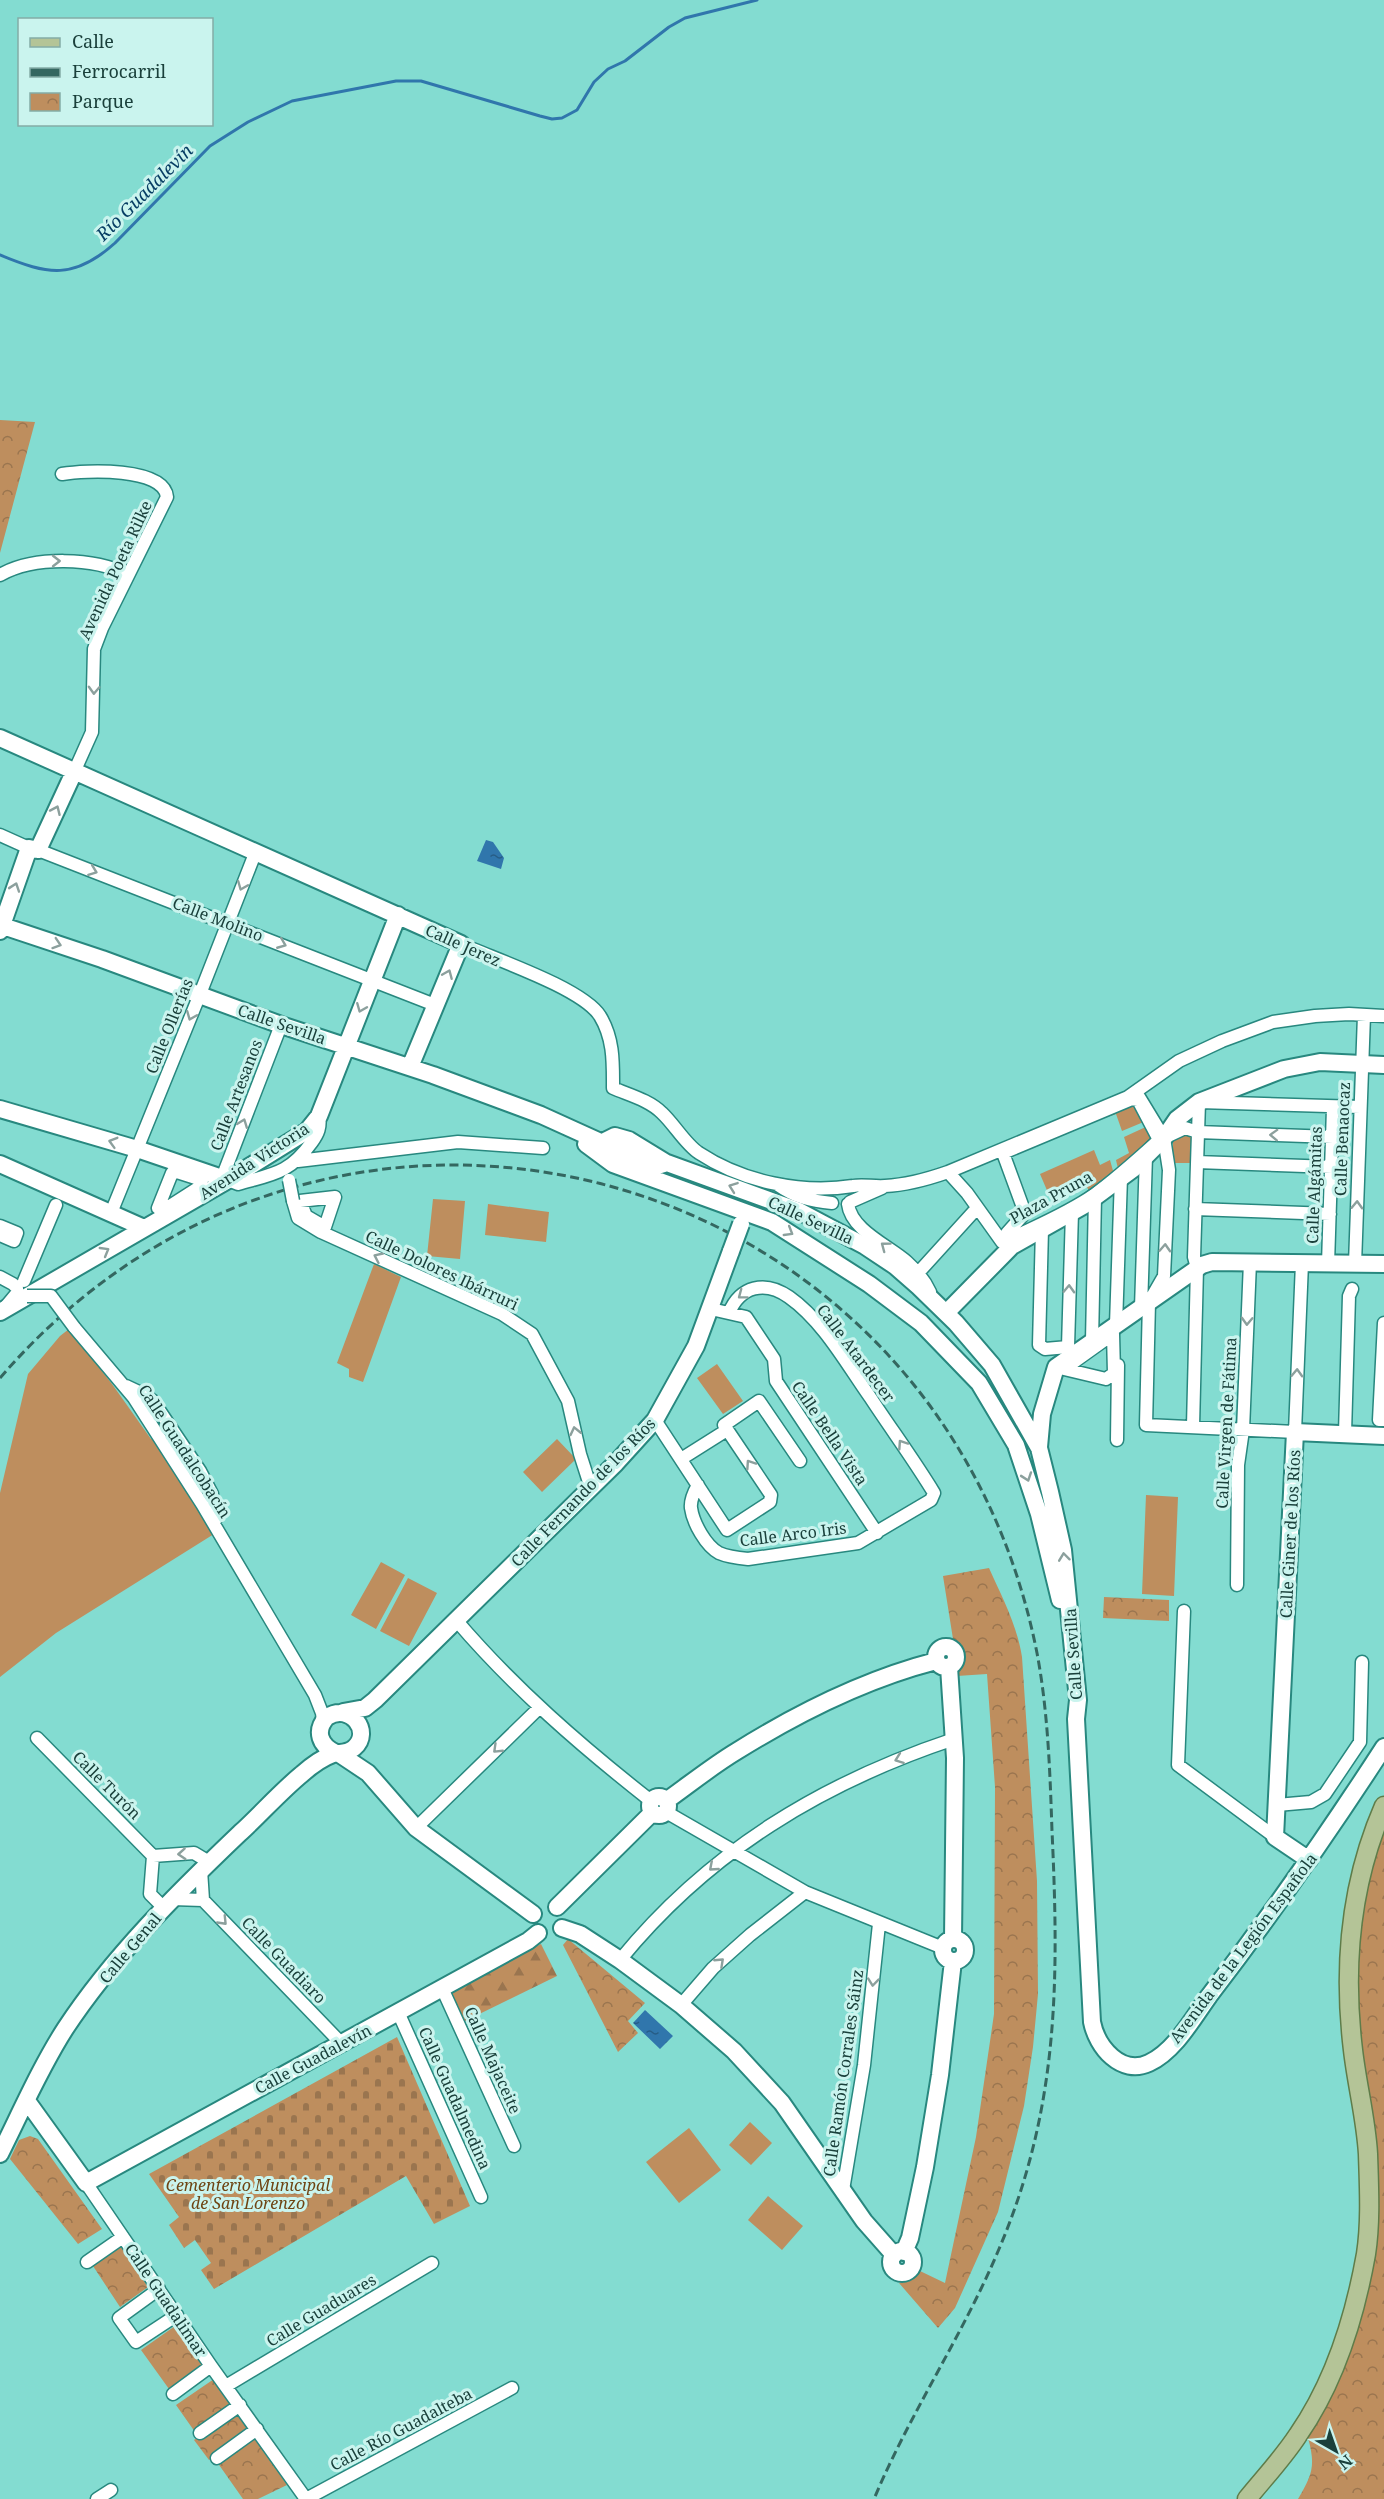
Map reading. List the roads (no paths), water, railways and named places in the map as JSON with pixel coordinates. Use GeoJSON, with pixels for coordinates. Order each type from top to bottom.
{"type":"FeatureCollection","features":[{"type":"Feature","properties":{"kind":"main road","name":"Calle Jerez"},"geometry":{"type":"LineString","coordinates":[[0,738],[461,944]]}},
{"type":"Feature","properties":{"kind":"main road"},"geometry":{"type":"LineString","coordinates":[[1,927],[33,849],[75,770]]}},
{"type":"Feature","properties":{"kind":"main road","name":"Avenida Victoria"},"geometry":{"type":"LineString","coordinates":[[0,1312],[21,1287],[48,1291],[76,1267],[225,1179],[309,1137],[398,915]]}},
{"type":"Feature","properties":{"kind":"main road","name":"Calle Sevilla"},"geometry":{"type":"LineString","coordinates":[[1,927],[200,994],[281,1025],[410,1067],[563,1125],[604,1145],[608,1139],[615,1136],[622,1137],[667,1163],[799,1211],[825,1223],[895,1266],[941,1308],[992,1365],[1039,1448],[1063,1550],[1078,1700],[1076,1719]]}},
{"type":"Feature","properties":{"kind":"main road"},"geometry":{"type":"LineString","coordinates":[[410,1067],[461,944]]}},
{"type":"Feature","properties":{"kind":"main road"},"geometry":{"type":"LineString","coordinates":[[941,1308],[1012,1246],[1072,1212],[1121,1177],[1146,1156],[1177,1119],[1199,1102],[1284,1069],[1320,1062],[1361,1062],[1384,1065]]}},
{"type":"Feature","properties":{"kind":"main road"},"geometry":{"type":"LineString","coordinates":[[0,1108],[137,1149],[225,1179]]}},
{"type":"Feature","properties":{"kind":"main road","name":"Calle Sevilla"},"geometry":{"type":"LineString","coordinates":[[563,1125],[606,1160],[744,1218],[789,1231],[869,1284],[921,1323],[976,1380],[1016,1445],[1039,1514],[1061,1604],[1071,1700],[1076,1719]]}},
{"type":"Feature","properties":{"kind":"main road"},"geometry":{"type":"LineString","coordinates":[[604,1145],[606,1157],[617,1164]]}},
{"type":"Feature","properties":{"kind":"main road"},"geometry":{"type":"LineString","coordinates":[[0,1164],[144,1228]]}},
{"type":"Feature","properties":{"kind":"main road","name":"Calle Fernando de los Ríos"},"geometry":{"type":"LineString","coordinates":[[330,1720],[365,1708],[375,1700],[593,1486],[655,1419],[696,1346],[744,1218]]}},
{"type":"Feature","properties":{"kind":"main road"},"geometry":{"type":"LineString","coordinates":[[1004,1424],[1022,1433],[1038,1424],[1056,1367],[1071,1350],[1116,1327],[1197,1268],[1212,1263],[1250,1262],[1384,1264]]}},
{"type":"Feature","properties":{"kind":"main road"},"geometry":{"type":"LineString","coordinates":[[954,1357],[964,1360],[972,1355],[975,1351],[972,1342]]}},
{"type":"Feature","properties":{"kind":"main road"},"geometry":{"type":"LineString","coordinates":[[976,1380],[975,1368],[985,1362],[992,1365]]}},
{"type":"Feature","properties":{"kind":"main road"},"geometry":{"type":"LineString","coordinates":[[1039,1448],[1042,1414]]}},
{"type":"Feature","properties":{"kind":"main road"},"geometry":{"type":"LineString","coordinates":[[1295,1432],[1345,1433],[1382,1439]]}},
{"type":"Feature","properties":{"kind":"main road","name":"Calle Giner de los Ríos"},"geometry":{"type":"LineString","coordinates":[[1275,1837],[1295,1432]]}},
{"type":"Feature","properties":{"kind":"main road"},"geometry":{"type":"LineString","coordinates":[[557,1907],[659,1807],[737,1751],[800,1714],[842,1695],[942,1664],[954,1739],[955,1860],[950,1949],[940,2074],[925,2167],[910,2238],[899,2254],[864,2221],[806,2134],[759,2077],[734,2051],[681,2005],[620,1960],[580,1934],[562,1928]]}},
{"type":"Feature","properties":{"kind":"main road","name":"Calle Fernando de los Ríos"},"geometry":{"type":"LineString","coordinates":[[360,1735],[375,1700]]}},
{"type":"Feature","properties":{"kind":"main road","name":"Avenida de la Legión Española"},"geometry":{"type":"LineString","coordinates":[[1076,1719],[1092,2022],[1100,2044],[1118,2062],[1133,2067],[1149,2063],[1169,2049],[1252,1940],[1329,1833],[1384,1746]]}},
{"type":"Feature","properties":{"kind":"main road"},"geometry":{"type":"LineString","coordinates":[[368,1773],[356,1720],[330,1720],[327,1749],[368,1773],[416,1828],[533,1914]]}},
{"type":"Feature","properties":{"kind":"main road","name":"Calle Genal"},"geometry":{"type":"LineString","coordinates":[[302,1774],[318,1750],[330,1720]]}},
{"type":"Feature","properties":{"kind":"main road"},"geometry":{"type":"LineString","coordinates":[[337,1753],[346,1753],[355,1748],[360,1735]]}},
{"type":"Feature","properties":{"kind":"main road","name":"Calle Genal"},"geometry":{"type":"LineString","coordinates":[[0,2154],[66,2028],[133,1941],[205,1866],[302,1774],[337,1753]]}},
{"type":"Feature","properties":{"kind":"main road"},"geometry":{"type":"LineString","coordinates":[[1247,2499],[1298,2436],[1320,2400],[1338,2357],[1356,2297],[1366,2252],[1369,2204],[1368,2151],[1348,2008],[1350,1937],[1357,1891],[1374,1829],[1384,1806]]}},
{"type":"Feature","properties":{"kind":"main road"},"geometry":{"type":"LineString","coordinates":[[1357,1891],[1384,1833]]}},
{"type":"Feature","properties":{"kind":"main road"},"geometry":{"type":"LineString","coordinates":[[1275,1837],[1309,1860]]}},
{"type":"Feature","properties":{"kind":"main road"},"geometry":{"type":"LineString","coordinates":[[546,1904],[557,1907],[564,1918],[562,1928],[555,1935],[548,1936],[538,1933],[532,1923],[533,1914],[537,1908],[546,1904]]}},
{"type":"Feature","properties":{"kind":"main road","name":"Calle Guadalevín"},"geometry":{"type":"LineString","coordinates":[[86,2182],[528,1941],[538,1933]]}},
{"type":"Feature","properties":{"kind":"main road","name":"Calle Guadalimar"},"geometry":{"type":"LineString","coordinates":[[27,2100],[86,2182]]}},
{"type":"Feature","properties":{"kind":"street","name":"Avenida Poeta Rilke"},"geometry":{"type":"LineString","coordinates":[[62,474],[81,471],[127,474],[156,482],[166,489],[165,504],[128,575],[94,649],[92,732],[75,770]]}},
{"type":"Feature","properties":{"kind":"street"},"geometry":{"type":"LineString","coordinates":[[0,575],[22,565],[44,561],[96,565],[128,575]]}},
{"type":"Feature","properties":{"kind":"street","name":"Calle Molino"},"geometry":{"type":"LineString","coordinates":[[0,835],[435,1005]]}},
{"type":"Feature","properties":{"kind":"street","name":"Calle Ollerías"},"geometry":{"type":"LineString","coordinates":[[111,1213],[256,851]]}},
{"type":"Feature","properties":{"kind":"street","name":"Calle Jerez"},"geometry":{"type":"LineString","coordinates":[[461,944],[556,985],[582,999],[599,1015],[608,1035],[612,1050],[613,1088],[652,1105],[696,1151],[715,1163],[777,1184],[820,1189],[886,1186]]}},
{"type":"Feature","properties":{"kind":"street","name":"Calle Benaocaz"},"geometry":{"type":"LineString","coordinates":[[1355,1264],[1358,1105],[1364,1015]]}},
{"type":"Feature","properties":{"kind":"street"},"geometry":{"type":"LineString","coordinates":[[941,1308],[918,1273],[857,1222],[849,1212],[849,1203],[850,1192],[841,1188],[830,1194],[832,1203],[842,1207],[849,1203],[886,1186],[948,1172],[1136,1092],[1179,1061],[1222,1041],[1273,1022],[1315,1016],[1384,1016]]}},
{"type":"Feature","properties":{"kind":"street","name":"Calle Artesanos"},"geometry":{"type":"LineString","coordinates":[[225,1179],[281,1025]]}},
{"type":"Feature","properties":{"kind":"street"},"geometry":{"type":"LineString","coordinates":[[1354,1067],[1358,1072],[1358,1105],[1322,1102],[1221,1098],[1242,1089],[1295,1073],[1354,1067]]}},
{"type":"Feature","properties":{"kind":"street"},"geometry":{"type":"LineString","coordinates":[[1136,1092],[1161,1138],[1169,1170],[1164,1276],[1145,1305]]}},
{"type":"Feature","properties":{"kind":"street","name":"Plaza Pruna"},"geometry":{"type":"LineString","coordinates":[[1132,1099],[1138,1100],[1161,1138],[1131,1166],[1086,1200],[1011,1238],[1007,1233],[1025,1213],[1003,1153],[1132,1099]]}},
{"type":"Feature","properties":{"kind":"street"},"geometry":{"type":"LineString","coordinates":[[1193,1426],[1197,1268],[1194,1257],[1199,1102],[1333,1108],[1358,1105]]}},
{"type":"Feature","properties":{"kind":"street","name":"Calle Algámitas"},"geometry":{"type":"LineString","coordinates":[[1328,1264],[1333,1108]]}},
{"type":"Feature","properties":{"kind":"street"},"geometry":{"type":"LineString","coordinates":[[1161,1138],[1185,1128],[1198,1132],[1333,1137]]}},
{"type":"Feature","properties":{"kind":"street"},"geometry":{"type":"LineString","coordinates":[[225,1179],[238,1184],[288,1175],[298,1161],[309,1137]]}},
{"type":"Feature","properties":{"kind":"street"},"geometry":{"type":"LineString","coordinates":[[298,1161],[458,1142],[543,1148]]}},
{"type":"Feature","properties":{"kind":"street"},"geometry":{"type":"LineString","coordinates":[[1146,1156],[1142,1269],[1145,1305],[1146,1425],[1295,1432]]}},
{"type":"Feature","properties":{"kind":"street"},"geometry":{"type":"LineString","coordinates":[[1197,1162],[1332,1167]]}},
{"type":"Feature","properties":{"kind":"street"},"geometry":{"type":"LineString","coordinates":[[948,1172],[1002,1242],[1012,1246]]}},
{"type":"Feature","properties":{"kind":"street","name":"Calle Dolores Ibárruri"},"geometry":{"type":"LineString","coordinates":[[288,1175],[298,1218],[321,1232],[502,1314],[532,1334],[568,1401],[580,1454],[588,1479],[593,1486]]}},
{"type":"Feature","properties":{"kind":"street"},"geometry":{"type":"LineString","coordinates":[[1116,1327],[1064,1369],[1106,1378],[1114,1373],[1116,1327],[1121,1177]]}},
{"type":"Feature","properties":{"kind":"street","name":"Calle Jerez"},"geometry":{"type":"LineString","coordinates":[[777,1184],[791,1194],[812,1201],[832,1203]]}},
{"type":"Feature","properties":{"kind":"street"},"geometry":{"type":"LineString","coordinates":[[857,1222],[856,1211],[863,1197]]}},
{"type":"Feature","properties":{"kind":"street"},"geometry":{"type":"LineString","coordinates":[[1092,1341],[1095,1197]]}},
{"type":"Feature","properties":{"kind":"street"},"geometry":{"type":"LineString","coordinates":[[0,1277],[21,1287],[56,1205]]}},
{"type":"Feature","properties":{"kind":"street"},"geometry":{"type":"LineString","coordinates":[[918,1273],[977,1208]]}},
{"type":"Feature","properties":{"kind":"street"},"geometry":{"type":"LineString","coordinates":[[1196,1209],[1330,1214]]}},
{"type":"Feature","properties":{"kind":"street"},"geometry":{"type":"LineString","coordinates":[[1042,1229],[1039,1345],[1045,1349],[1071,1350],[1072,1212]]}},
{"type":"Feature","properties":{"kind":"street"},"geometry":{"type":"LineString","coordinates":[[0,1226],[17,1233],[14,1241],[0,1235]]}},
{"type":"Feature","properties":{"kind":"street","name":"Calle Virgen de Fátima"},"geometry":{"type":"LineString","coordinates":[[1237,1585],[1238,1465],[1243,1430],[1250,1262]]}},
{"type":"Feature","properties":{"kind":"street","name":"Calle Giner de los Ríos"},"geometry":{"type":"LineString","coordinates":[[1295,1432],[1302,1263]]}},
{"type":"Feature","properties":{"kind":"street","name":"Calle Atardecer"},"geometry":{"type":"LineString","coordinates":[[729,1313],[734,1300],[751,1289],[767,1287],[787,1296],[805,1311],[850,1369],[934,1493]]}},
{"type":"Feature","properties":{"kind":"street"},"geometry":{"type":"LineString","coordinates":[[1345,1433],[1349,1296],[1352,1289]]}},
{"type":"Feature","properties":{"kind":"street","name":"Calle Guadalcobacín"},"geometry":{"type":"LineString","coordinates":[[48,1291],[120,1383],[144,1394],[153,1401],[200,1471],[212,1494],[213,1516],[221,1539],[330,1720]]}},
{"type":"Feature","properties":{"kind":"street","name":"Calle Bella Vista"},"geometry":{"type":"LineString","coordinates":[[711,1309],[746,1317],[774,1359],[776,1381],[877,1533]]}},
{"type":"Feature","properties":{"kind":"street"},"geometry":{"type":"LineString","coordinates":[[1384,1323],[1379,1420],[1384,1420]]}},
{"type":"Feature","properties":{"kind":"street"},"geometry":{"type":"LineString","coordinates":[[1116,1327],[1117,1440]]}},
{"type":"Feature","properties":{"kind":"street"},"geometry":{"type":"LineString","coordinates":[[655,1419],[727,1530],[770,1502],[771,1495],[724,1425],[759,1401],[800,1461]]}},
{"type":"Feature","properties":{"kind":"street"},"geometry":{"type":"LineString","coordinates":[[681,1459],[727,1430]]}},
{"type":"Feature","properties":{"kind":"street","name":"Calle Arco Iris"},"geometry":{"type":"LineString","coordinates":[[698,1485],[692,1496],[691,1508],[710,1546],[733,1557],[748,1558],[858,1543],[931,1500],[934,1493]]}},
{"type":"Feature","properties":{"kind":"street"},"geometry":{"type":"LineString","coordinates":[[1184,1611],[1178,1765],[1275,1837]]}},
{"type":"Feature","properties":{"kind":"street"},"geometry":{"type":"LineString","coordinates":[[456,1620],[539,1708],[659,1807],[732,1852],[805,1892],[879,1924],[950,1949]]}},
{"type":"Feature","properties":{"kind":"street"},"geometry":{"type":"LineString","coordinates":[[1277,1805],[1311,1802],[1325,1794],[1360,1742],[1362,1662]]}},
{"type":"Feature","properties":{"kind":"street"},"geometry":{"type":"LineString","coordinates":[[416,1828],[539,1708]]}},
{"type":"Feature","properties":{"kind":"street","name":"Calle Turón"},"geometry":{"type":"LineString","coordinates":[[37,1738],[153,1856]]}},
{"type":"Feature","properties":{"kind":"street"},"geometry":{"type":"LineString","coordinates":[[620,1960],[673,1902],[732,1852],[790,1811],[836,1786],[885,1764],[954,1739]]}},
{"type":"Feature","properties":{"kind":"street"},"geometry":{"type":"LineString","coordinates":[[194,1853],[205,1866],[203,1900],[168,1904],[150,1894],[153,1856],[194,1853]]}},
{"type":"Feature","properties":{"kind":"street"},"geometry":{"type":"LineString","coordinates":[[681,2005],[713,1968],[742,1941],[805,1892]]}},
{"type":"Feature","properties":{"kind":"street","name":"Calle Guadiaro"},"geometry":{"type":"LineString","coordinates":[[203,1900],[341,2043]]}},
{"type":"Feature","properties":{"kind":"street","name":"Calle Ramón Corrales Sáinz"},"geometry":{"type":"LineString","coordinates":[[843,2190],[864,2065],[879,1924]]}},
{"type":"Feature","properties":{"kind":"street","name":"Calle Majaceite"},"geometry":{"type":"LineString","coordinates":[[442,1988],[514,2146]]}},
{"type":"Feature","properties":{"kind":"street","name":"Calle Guadalmedina"},"geometry":{"type":"LineString","coordinates":[[398,2012],[481,2197]]}},
{"type":"Feature","properties":{"kind":"street","name":"Calle Guadalimar"},"geometry":{"type":"LineString","coordinates":[[86,2182],[211,2366],[306,2499]]}},
{"type":"Feature","properties":{"kind":"street"},"geometry":{"type":"LineString","coordinates":[[87,2262],[123,2237]]}},
{"type":"Feature","properties":{"kind":"street","name":"Calle Guaduares"},"geometry":{"type":"LineString","coordinates":[[226,2386],[432,2263]]}},
{"type":"Feature","properties":{"kind":"street"},"geometry":{"type":"LineString","coordinates":[[159,2289],[119,2318],[136,2342],[177,2315]]}},
{"type":"Feature","properties":{"kind":"street"},"geometry":{"type":"LineString","coordinates":[[173,2394],[211,2366]]}},
{"type":"Feature","properties":{"kind":"street","name":"Calle Río Guadalteba"},"geometry":{"type":"LineString","coordinates":[[306,2499],[512,2388]]}},
{"type":"Feature","properties":{"kind":"street"},"geometry":{"type":"LineString","coordinates":[[200,2433],[240,2405]]}},
{"type":"Feature","properties":{"kind":"street"},"geometry":{"type":"LineString","coordinates":[[217,2458],[257,2428]]}},
{"type":"Feature","properties":{"kind":"street"},"geometry":{"type":"LineString","coordinates":[[97,2499],[111,2490]]}},
{"type":"Feature","properties":{"kind":"water"},"geometry":{"type":"Polygon","coordinates":[[[486,840],[493,842],[504,858],[501,869],[477,861],[486,840]]]}},
{"type":"Feature","properties":{"kind":"water"},"geometry":{"type":"Polygon","coordinates":[[[645,2010],[673,2036],[660,2049],[633,2023],[645,2010]]]}},
{"type":"Feature","properties":{"kind":"waterway","name":"Río Guadalevín"},"geometry":{"type":"LineString","coordinates":[[0,255],[47,270],[73,268],[86,263],[115,243],[210,146],[248,122],[292,101],[396,81],[421,81],[540,116],[552,119],[562,118],[577,110],[594,82],[608,69],[625,61],[669,27],[685,18],[757,0]]}},
{"type":"Feature","properties":{"kind":"railway"},"geometry":{"type":"LineString","coordinates":[[0,1378],[136,1259],[288,1189],[448,1165],[606,1185],[753,1247],[880,1347],[978,1483],[1037,1653],[1048,1742],[1055,1940],[1051,2043],[1044,2094],[1034,2145],[1019,2197],[985,2281],[888,2467],[874,2499]]}},
{"type":"Feature","properties":{"kind":"park label","name":"Cementerio Municipal de San Lorenzo"},"geometry":{"type":"Point","coordinates":[248,2194]}}]}
